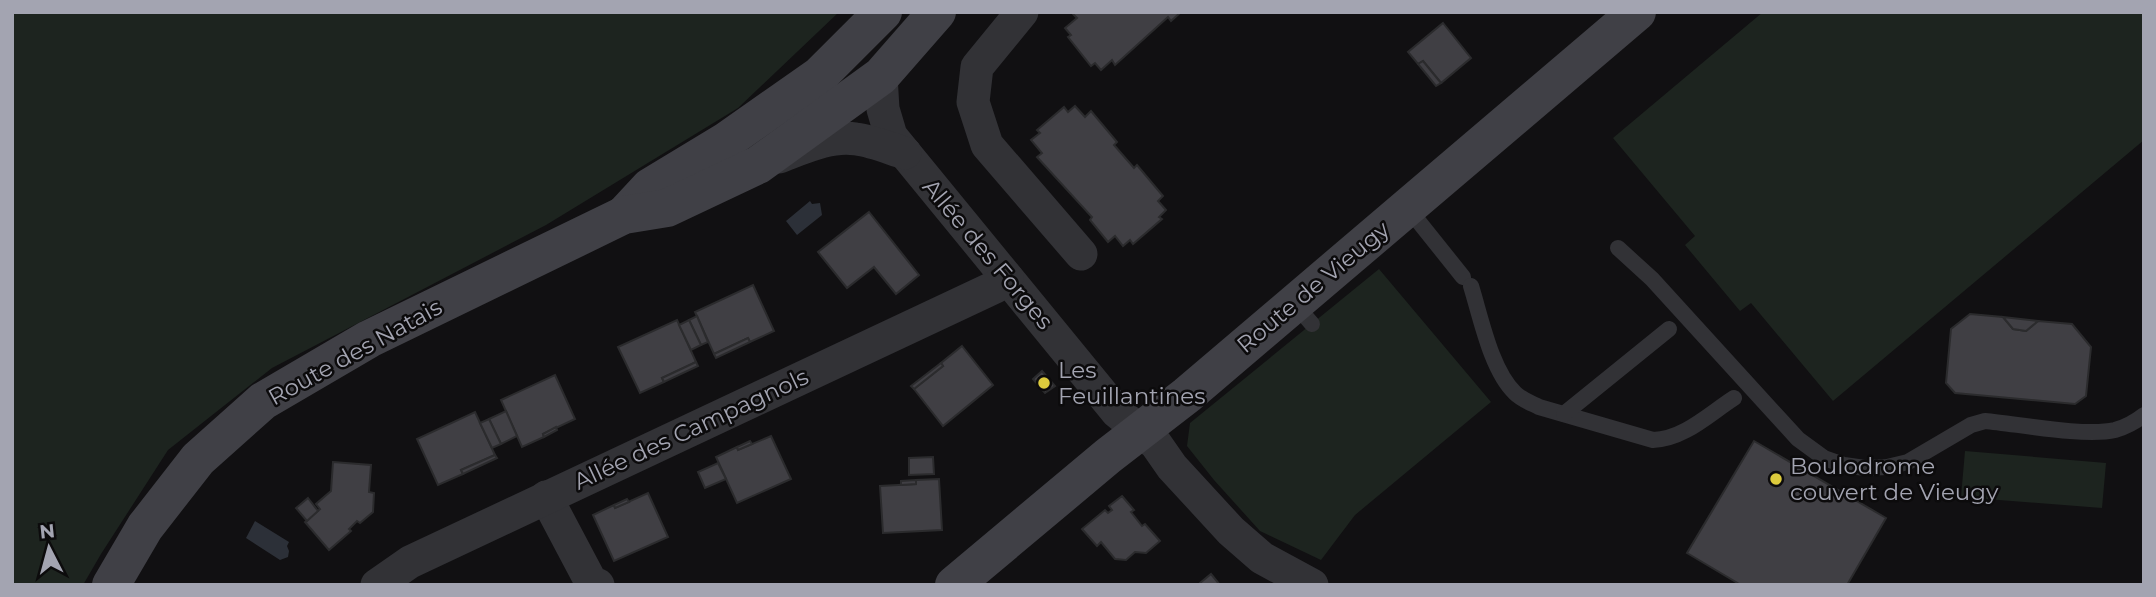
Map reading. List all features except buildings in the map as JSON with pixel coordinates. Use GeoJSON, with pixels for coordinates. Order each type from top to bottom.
{"type":"FeatureCollection","features":[{"type":"Feature","properties":{"kind":"street","name":"Route des Natais"},"geometry":{"type":"LineString","coordinates":[[624,215],[650,187],[726,141],[820,75],[883,12]]}},
{"type":"Feature","properties":{"kind":"street"},"geometry":{"type":"LineString","coordinates":[[881,76],[906,12]]}},
{"type":"Feature","properties":{"kind":"street","name":"Route des Natais"},"geometry":{"type":"LineString","coordinates":[[111,585],[145,527],[198,459],[263,401],[369,339],[624,215],[667,208],[758,165],[881,76],[937,12]]}},
{"type":"Feature","properties":{"kind":"street"},"geometry":{"type":"LineString","coordinates":[[1022,12],[977,67],[972,102],[987,145],[1081,254]]}},
{"type":"Feature","properties":{"kind":"street","name":"Route de Vieugy"},"geometry":{"type":"LineString","coordinates":[[954,585],[1140,432],[1303,314],[1407,207],[1637,12]]}},
{"type":"Feature","properties":{"kind":"street","name":"Allée des Forges"},"geometry":{"type":"LineString","coordinates":[[881,76],[883,109],[891,136],[1117,412],[1156,444],[1172,467],[1231,531],[1262,558],[1312,585]]}},
{"type":"Feature","properties":{"kind":"street"},"geometry":{"type":"LineString","coordinates":[[758,165],[820,142],[845,138],[858,139],[905,153]]}},
{"type":"Feature","properties":{"kind":"street","name":"Allée des Campagnols"},"geometry":{"type":"LineString","coordinates":[[377,585],[410,562],[995,287],[1007,278]]}},
{"type":"Feature","properties":{"kind":"street"},"geometry":{"type":"LineString","coordinates":[[545,497],[591,582],[598,585]]}},
{"type":"Feature","properties":{"kind":"lane"},"geometry":{"type":"LineString","coordinates":[[1407,207],[1467,282],[1498,366],[1514,392],[1526,401],[1653,440],[1680,434],[1734,398]]}},
{"type":"Feature","properties":{"kind":"lane"},"geometry":{"type":"LineString","coordinates":[[1618,248],[1652,279],[1798,439],[1824,458],[1844,465],[1866,468],[1908,462],[1971,425],[1985,421],[2091,432],[2113,430],[2131,424],[2144,415]]}},
{"type":"Feature","properties":{"kind":"lane"},"geometry":{"type":"LineString","coordinates":[[1564,414],[1669,329]]}},
{"type":"Feature","properties":{"kind":"shaded area"},"geometry":{"type":"Polygon","coordinates":[[[12,12],[839,12],[738,108],[546,225],[272,368],[168,450],[83,585],[12,585],[12,12]]]}},
{"type":"Feature","properties":{"kind":"shaded area"},"geometry":{"type":"Polygon","coordinates":[[[1763,12],[2144,12],[2144,140],[1833,401],[1751,303],[1740,311],[1685,245],[1695,236],[1613,138],[1763,12]]]}},
{"type":"Feature","properties":{"kind":"shaded area"},"geometry":{"type":"Polygon","coordinates":[[[810,201],[812,204],[820,203],[822,215],[797,235],[786,221],[810,201]]]}},
{"type":"Feature","properties":{"kind":"shaded area"},"geometry":{"type":"Polygon","coordinates":[[[1379,269],[1491,402],[1355,515],[1321,560],[1260,531],[1187,446],[1190,423],[1379,269]]]}},
{"type":"Feature","properties":{"kind":"shaded area"},"geometry":{"type":"Polygon","coordinates":[[[1965,451],[2106,463],[2102,508],[1961,497],[1965,451]]]}},
{"type":"Feature","properties":{"kind":"shaded area"},"geometry":{"type":"Polygon","coordinates":[[[255,521],[289,542],[288,557],[280,560],[246,538],[255,521]]]}},
{"type":"Feature","properties":{"kind":"place","name":"Les Feuillantines"},"geometry":{"type":"Point","coordinates":[1044,383]}},
{"type":"Feature","properties":{"kind":"place","name":"Boulodrome couvert de Vieugy"},"geometry":{"type":"Point","coordinates":[1776,479]}}]}
